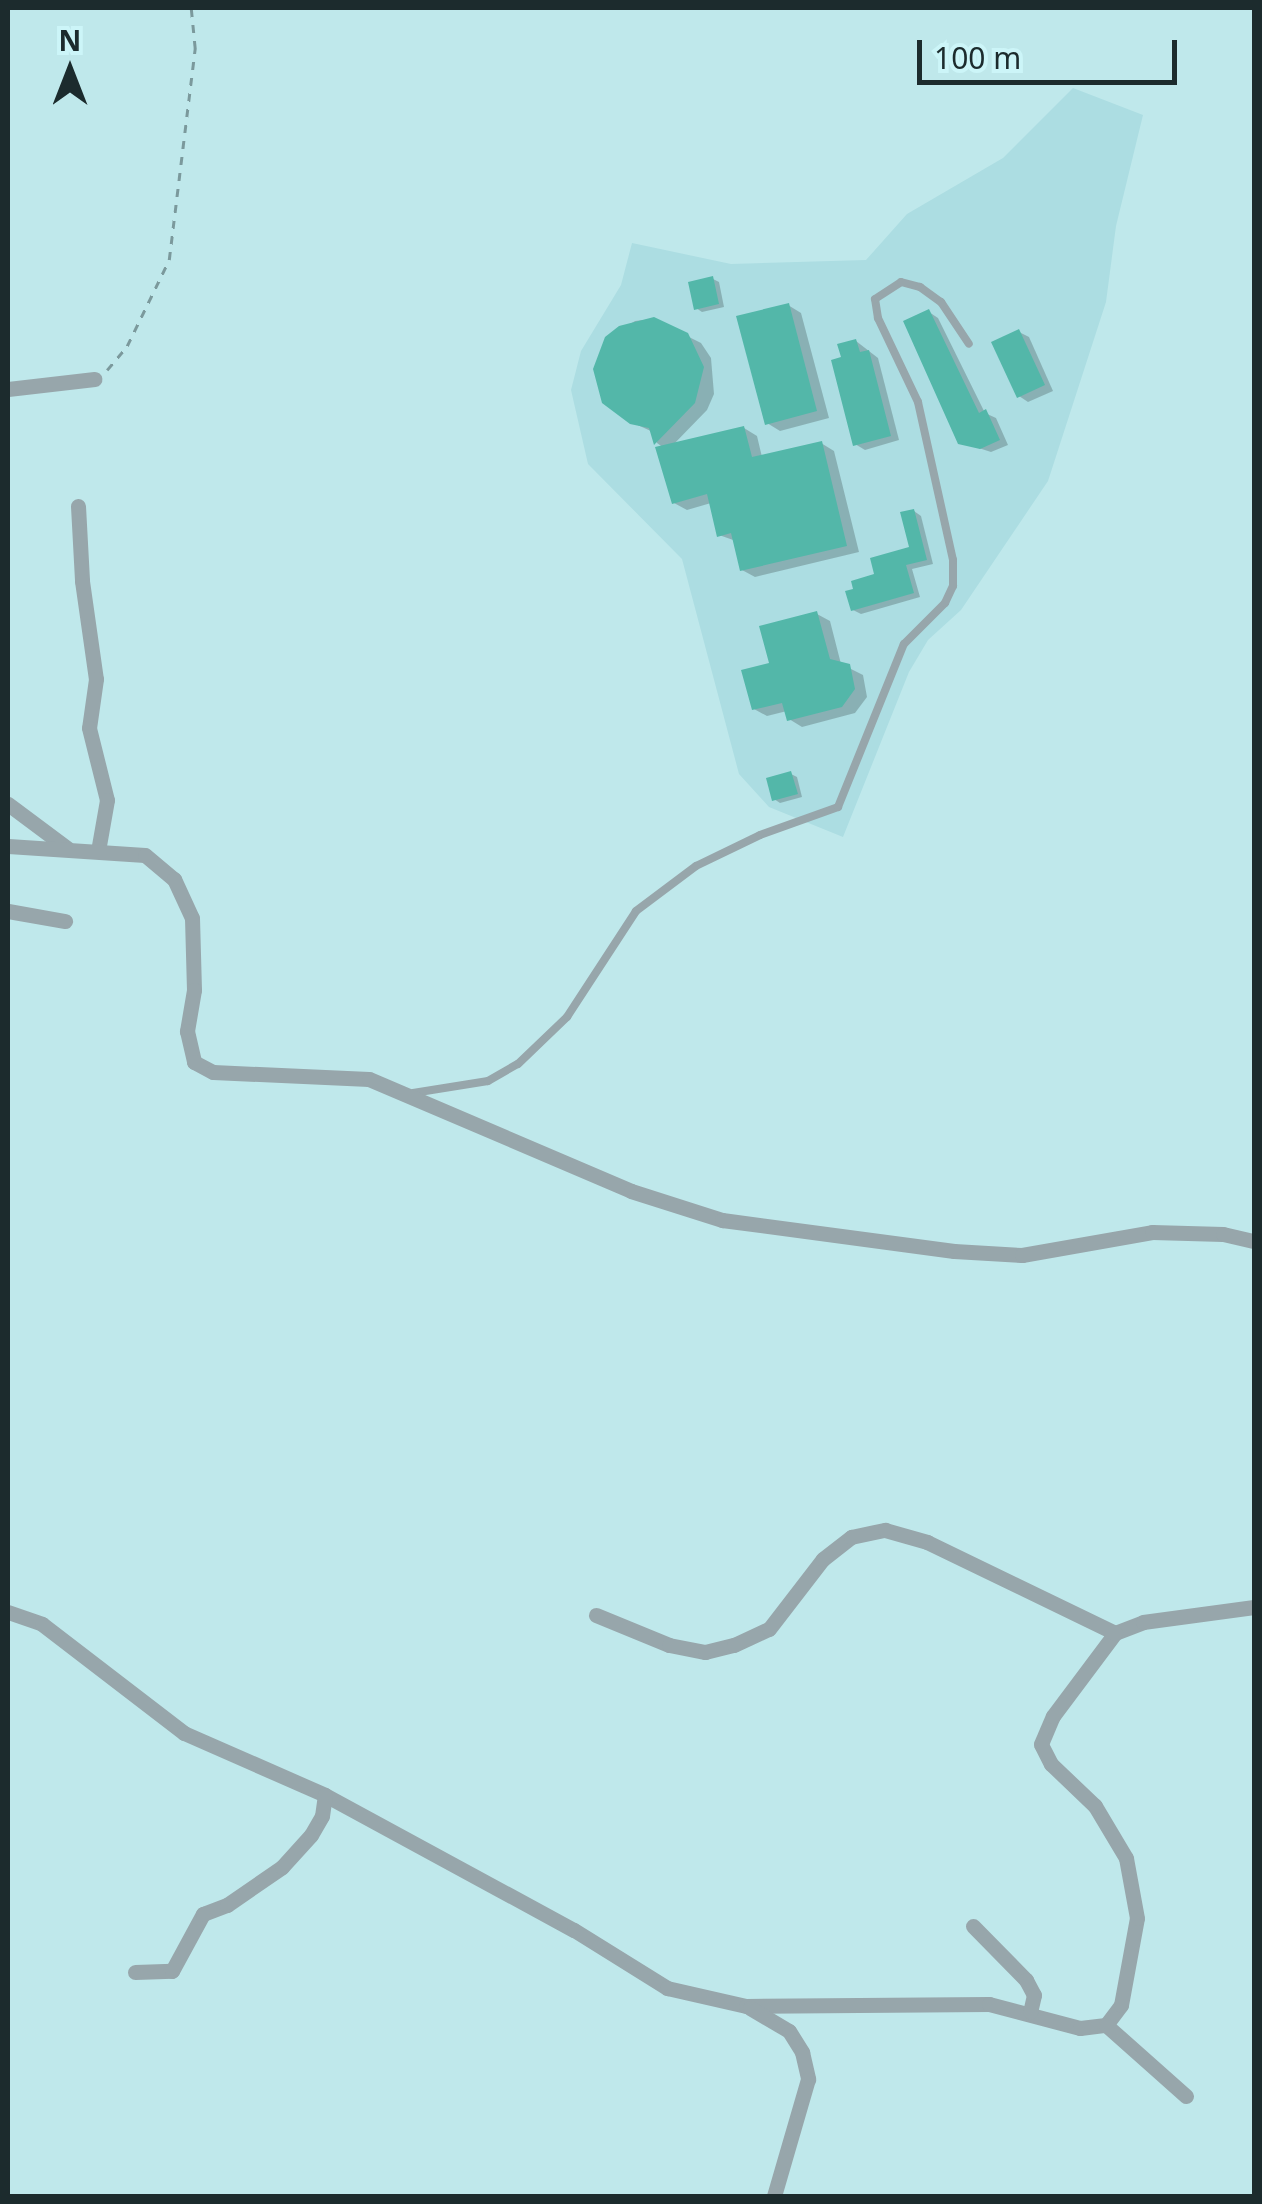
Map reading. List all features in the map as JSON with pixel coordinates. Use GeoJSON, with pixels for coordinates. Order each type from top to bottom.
{"type":"FeatureCollection","features":[{"type":"Feature","properties":{"kind":"street"},"geometry":{"type":"LineString","coordinates":[[8,390],[94,379]]}},
{"type":"Feature","properties":{"kind":"street"},"geometry":{"type":"LineString","coordinates":[[78,506],[82,581],[96,679],[89,728],[108,800],[98,852]]}},
{"type":"Feature","properties":{"kind":"street"},"geometry":{"type":"LineString","coordinates":[[8,804],[67,848]]}},
{"type":"Feature","properties":{"kind":"street"},"geometry":{"type":"LineString","coordinates":[[8,846],[145,855],[174,879],[192,918],[194,990],[186,1031],[194,1062],[213,1072],[369,1078],[631,1190],[722,1220],[954,1251],[1022,1255],[1152,1232],[1223,1234],[1254,1241]]}},
{"type":"Feature","properties":{"kind":"street"},"geometry":{"type":"LineString","coordinates":[[8,911],[65,922]]}},
{"type":"Feature","properties":{"kind":"street"},"geometry":{"type":"LineString","coordinates":[[596,1615],[669,1645],[704,1652],[734,1645],[769,1630],[823,1560],[850,1537],[885,1530],[927,1542],[1115,1634]]}},
{"type":"Feature","properties":{"kind":"street"},"geometry":{"type":"LineString","coordinates":[[8,1612],[42,1624],[184,1733],[325,1794],[574,1930],[666,1988],[697,1999],[746,2006],[989,2004],[1080,2028],[1106,2025],[1121,2005],[1137,1918],[1126,1858],[1095,1806],[1051,1764],[1041,1744],[1053,1716],[1115,1634],[1143,1622],[1254,1607]]}},
{"type":"Feature","properties":{"kind":"street"},"geometry":{"type":"LineString","coordinates":[[135,1972],[172,1971],[203,1914],[227,1906],[282,1867],[311,1834],[322,1816],[325,1794]]}},
{"type":"Feature","properties":{"kind":"street"},"geometry":{"type":"LineString","coordinates":[[973,1926],[1026,1980],[1034,1995],[1030,2012]]}},
{"type":"Feature","properties":{"kind":"street"},"geometry":{"type":"LineString","coordinates":[[746,2006],[790,2032],[802,2052],[808,2079],[774,2196]]}},
{"type":"Feature","properties":{"kind":"street"},"geometry":{"type":"LineString","coordinates":[[1106,2025],[1186,2096]]}},
{"type":"Feature","properties":{"kind":"lane"},"geometry":{"type":"LineString","coordinates":[[409,1094],[488,1081],[518,1064],[567,1017],[636,911],[696,866],[838,806],[904,644],[945,603],[954,586],[954,560],[918,402],[878,318],[876,300],[901,282],[920,288],[941,302],[969,344]]}},
{"type":"Feature","properties":{"kind":"path"},"geometry":{"type":"LineString","coordinates":[[94,379],[114,366],[127,346],[170,260],[196,49],[191,8]]}},
{"type":"Feature","properties":{"kind":"shaded area"},"geometry":{"type":"Polygon","coordinates":[[[1073,88],[1143,115],[1116,226],[1106,302],[1048,481],[961,610],[928,640],[909,672],[843,837],[769,807],[739,774],[682,559],[588,464],[571,390],[581,351],[621,285],[632,243],[731,264],[866,260],[907,214],[1003,158],[1073,88]]]}},
{"type":"Feature","properties":{"kind":"building"},"geometry":{"type":"Polygon","coordinates":[[[713,276],[719,304],[694,310],[688,282],[713,276]]]}},
{"type":"Feature","properties":{"kind":"building"},"geometry":{"type":"Polygon","coordinates":[[[789,303],[817,411],[765,425],[736,316],[789,303]]]}},
{"type":"Feature","properties":{"kind":"building"},"geometry":{"type":"Polygon","coordinates":[[[929,309],[979,413],[986,409],[1000,440],[980,449],[958,444],[903,321],[929,309]]]}},
{"type":"Feature","properties":{"kind":"building"},"geometry":{"type":"Polygon","coordinates":[[[654,317],[688,333],[704,367],[695,403],[654,445],[649,428],[630,424],[602,403],[593,369],[605,337],[619,326],[654,317]]]}},
{"type":"Feature","properties":{"kind":"building"},"geometry":{"type":"Polygon","coordinates":[[[1019,329],[1045,385],[1017,398],[991,342],[1019,329]]]}},
{"type":"Feature","properties":{"kind":"building"},"geometry":{"type":"Polygon","coordinates":[[[856,339],[860,352],[869,350],[891,436],[853,446],[831,360],[841,357],[837,344],[856,339]]]}},
{"type":"Feature","properties":{"kind":"building"},"geometry":{"type":"Polygon","coordinates":[[[744,426],[752,457],[822,441],[847,546],[740,571],[731,533],[717,537],[707,494],[672,504],[655,447],[744,426]]]}},
{"type":"Feature","properties":{"kind":"building"},"geometry":{"type":"Polygon","coordinates":[[[914,509],[927,560],[906,565],[914,593],[851,611],[845,591],[853,589],[851,581],[874,574],[870,558],[909,547],[900,512],[914,509]]]}},
{"type":"Feature","properties":{"kind":"building"},"geometry":{"type":"Polygon","coordinates":[[[817,611],[830,659],[850,664],[855,689],[842,707],[787,721],[782,703],[752,710],[741,670],[769,663],[759,626],[817,611]]]}},
{"type":"Feature","properties":{"kind":"building"},"geometry":{"type":"Polygon","coordinates":[[[791,771],[798,794],[772,801],[766,778],[791,771]]]}}]}
